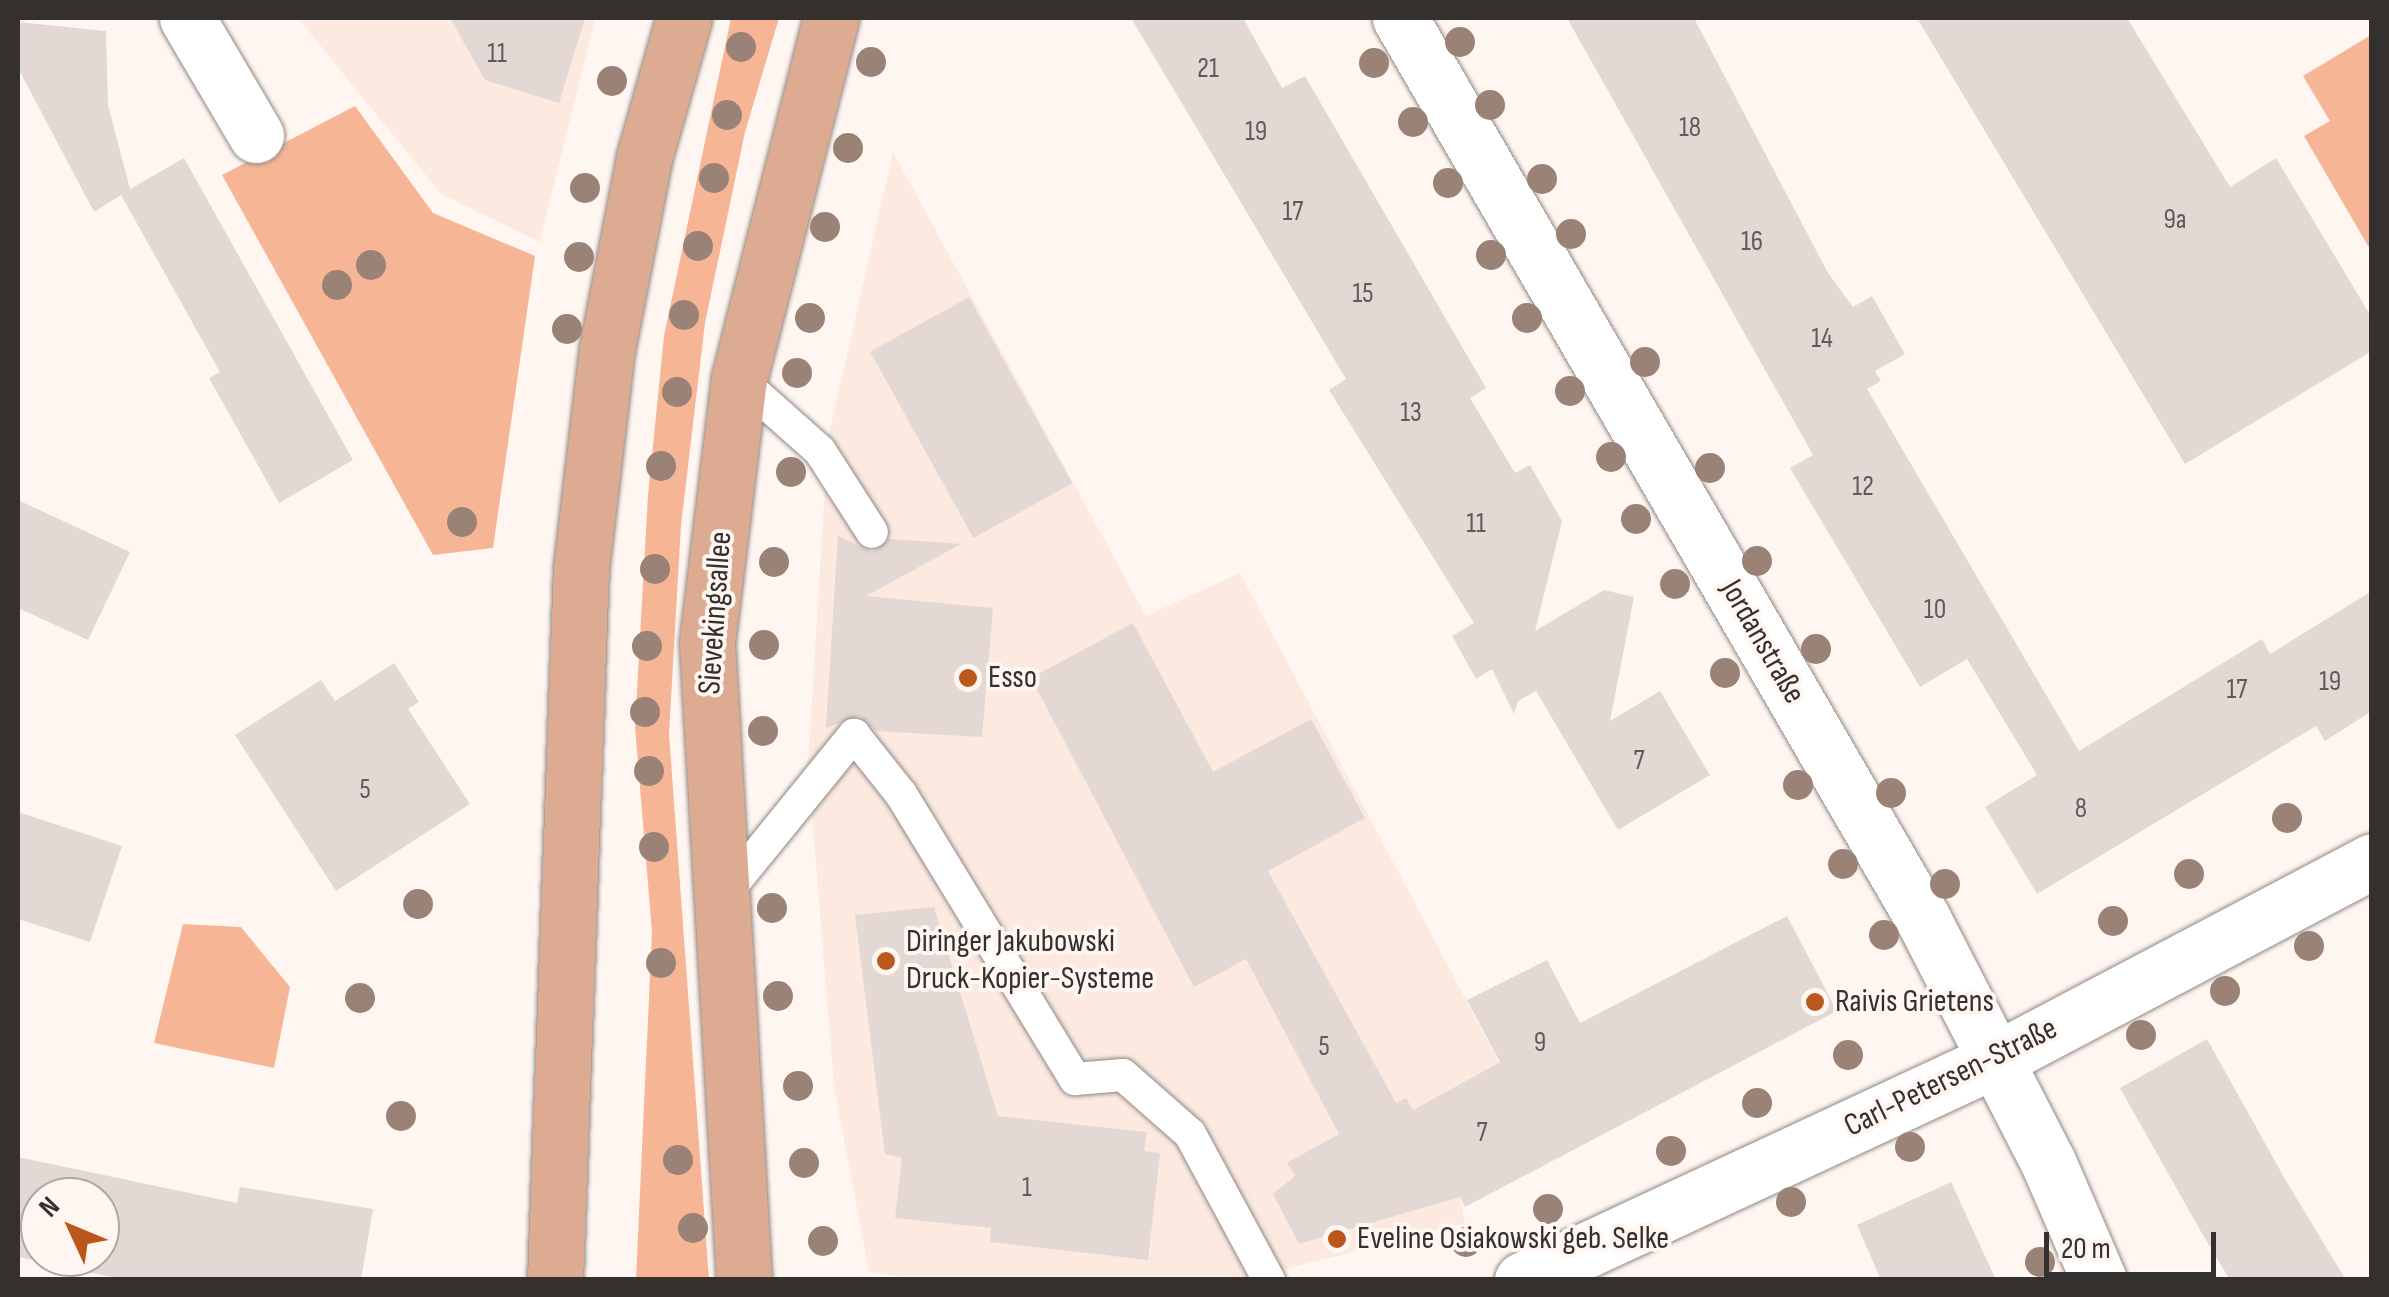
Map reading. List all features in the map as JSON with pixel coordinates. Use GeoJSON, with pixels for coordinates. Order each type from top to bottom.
{"type":"FeatureCollection","features":[{"type":"Feature","properties":{"kind":"main road"},"geometry":{"type":"LineString","coordinates":[[561,1267],[581,569],[608,348],[644,158],[684,18]]}},
{"type":"Feature","properties":{"kind":"main road","name":"Sievekingsallee"},"geometry":{"type":"LineString","coordinates":[[744,1280],[716,904],[706,643],[738,379],[831,18]]}},
{"type":"Feature","properties":{"kind":"street"},"geometry":{"type":"LineString","coordinates":[[187,18],[256,135]]}},
{"type":"Feature","properties":{"kind":"street","name":"Jordanstraße"},"geometry":{"type":"LineString","coordinates":[[1400,18],[1923,919],[2099,1280]]}},
{"type":"Feature","properties":{"kind":"street","name":"Carl-Petersen-Straße"},"geometry":{"type":"LineString","coordinates":[[1522,1280],[1994,1060],[2372,860]]}},
{"type":"Feature","properties":{"kind":"lane"},"geometry":{"type":"LineString","coordinates":[[738,379],[820,450],[872,532]]}},
{"type":"Feature","properties":{"kind":"lane"},"geometry":{"type":"LineString","coordinates":[[716,904],[854,735],[900,794],[1075,1079],[1123,1074],[1190,1134],[1269,1280]]}},
{"type":"Feature","properties":{"kind":"shaded area"},"geometry":{"type":"Polygon","coordinates":[[[298,18],[595,18],[540,242],[441,194],[298,18]]]}},
{"type":"Feature","properties":{"kind":"shaded area"},"geometry":{"type":"Polygon","coordinates":[[[731,18],[779,18],[745,132],[705,323],[681,525],[669,734],[709,1279],[636,1279],[652,932],[635,726],[648,495],[664,336],[731,18]]]}},
{"type":"Feature","properties":{"kind":"shaded area"},"geometry":{"type":"Polygon","coordinates":[[[2371,35],[2371,251],[2304,136],[2330,121],[2303,76],[2371,35]]]}},
{"type":"Feature","properties":{"kind":"shaded area"},"geometry":{"type":"Polygon","coordinates":[[[355,106],[433,213],[535,256],[493,548],[433,555],[222,175],[355,106]]]}},
{"type":"Feature","properties":{"kind":"shaded area"},"geometry":{"type":"Polygon","coordinates":[[[893,152],[1146,616],[1240,573],[1499,1062],[1413,1110],[1460,1197],[1465,1223],[1247,1279],[914,1279],[869,1272],[834,1087],[808,765],[828,438],[893,152]]]}},
{"type":"Feature","properties":{"kind":"shaded area"},"geometry":{"type":"Polygon","coordinates":[[[183,924],[241,927],[290,987],[274,1068],[154,1043],[183,924]]]}},
{"type":"Feature","properties":{"kind":"building"},"geometry":{"type":"Polygon","coordinates":[[[450,18],[585,18],[559,103],[485,80],[450,18]]]}},
{"type":"Feature","properties":{"kind":"building"},"geometry":{"type":"Polygon","coordinates":[[[1131,18],[1243,18],[1282,88],[1305,76],[1486,388],[1470,398],[1515,473],[1530,465],[1562,521],[1535,631],[1604,590],[1634,597],[1610,721],[1660,691],[1710,775],[1618,830],[1536,691],[1518,701],[1514,714],[1492,669],[1476,679],[1452,636],[1474,623],[1329,390],[1346,379],[1131,18]]]}},
{"type":"Feature","properties":{"kind":"building"},"geometry":{"type":"Polygon","coordinates":[[[1567,18],[1694,18],[1828,273],[1853,307],[1872,296],[1905,354],[1875,371],[1881,381],[1867,389],[2079,751],[2262,639],[2270,654],[2372,591],[2372,711],[2325,741],[2316,726],[2037,894],[1985,807],[2037,775],[1967,659],[1920,687],[1790,468],[1813,455],[1567,18]]]}},
{"type":"Feature","properties":{"kind":"building"},"geometry":{"type":"Polygon","coordinates":[[[1917,18],[2127,18],[2230,187],[2276,158],[2372,318],[2372,351],[2185,464],[1917,18]]]}},
{"type":"Feature","properties":{"kind":"building"},"geometry":{"type":"Polygon","coordinates":[[[18,22],[106,31],[108,105],[130,189],[184,158],[353,460],[279,503],[209,378],[220,372],[121,195],[94,212],[18,68],[18,22]]]}},
{"type":"Feature","properties":{"kind":"building"},"geometry":{"type":"Polygon","coordinates":[[[969,297],[1072,483],[973,538],[870,352],[969,297]]]}},
{"type":"Feature","properties":{"kind":"building"},"geometry":{"type":"Polygon","coordinates":[[[18,500],[130,552],[88,640],[18,608],[18,500]]]}},
{"type":"Feature","properties":{"kind":"building"},"geometry":{"type":"Polygon","coordinates":[[[838,536],[872,552],[890,539],[961,544],[866,596],[993,608],[982,737],[876,731],[859,716],[826,728],[838,536]]]}},
{"type":"Feature","properties":{"kind":"building"},"geometry":{"type":"Polygon","coordinates":[[[1133,623],[1213,772],[1311,719],[1365,818],[1268,871],[1396,1103],[1406,1098],[1413,1110],[1500,1062],[1467,1000],[1547,960],[1580,1023],[1787,916],[1837,1011],[1465,1207],[1460,1197],[1299,1244],[1273,1194],[1295,1176],[1287,1163],[1339,1134],[1246,959],[1194,987],[1031,678],[1133,623]]]}},
{"type":"Feature","properties":{"kind":"building"},"geometry":{"type":"Polygon","coordinates":[[[394,663],[419,702],[408,709],[470,804],[336,891],[235,735],[321,680],[335,701],[394,663]]]}},
{"type":"Feature","properties":{"kind":"building"},"geometry":{"type":"Polygon","coordinates":[[[18,812],[122,846],[90,942],[18,919],[18,812]]]}},
{"type":"Feature","properties":{"kind":"building"},"geometry":{"type":"Polygon","coordinates":[[[934,907],[998,1116],[1147,1132],[1144,1151],[1160,1153],[1148,1260],[990,1242],[991,1228],[895,1218],[902,1158],[885,1154],[855,915],[934,907]]]}},
{"type":"Feature","properties":{"kind":"building"},"geometry":{"type":"Polygon","coordinates":[[[2207,1039],[2346,1280],[2230,1280],[2200,1230],[2120,1088],[2207,1039]]]}},
{"type":"Feature","properties":{"kind":"building"},"geometry":{"type":"Polygon","coordinates":[[[18,1157],[113,1177],[20,1177],[20,1257],[18,1157]]]}},
{"type":"Feature","properties":{"kind":"building"},"geometry":{"type":"Polygon","coordinates":[[[120,1178],[237,1203],[240,1187],[373,1209],[361,1280],[112,1277],[120,1277],[120,1178]]]}},
{"type":"Feature","properties":{"kind":"building"},"geometry":{"type":"Polygon","coordinates":[[[1951,1182],[1996,1280],[1881,1280],[1857,1225],[1951,1182]]]}},
{"type":"Feature","properties":{"kind":"place","name":"Esso"},"geometry":{"type":"Point","coordinates":[968,678]}},
{"type":"Feature","properties":{"kind":"place","name":"Diringer Jakubowski Druck-Kopier-Systeme"},"geometry":{"type":"Point","coordinates":[886,961]}},
{"type":"Feature","properties":{"kind":"place","name":"Raivis Grietens"},"geometry":{"type":"Point","coordinates":[1815,1002]}},
{"type":"Feature","properties":{"kind":"place","name":"Eveline Osiakowski geb. Selke"},"geometry":{"type":"Point","coordinates":[1337,1239]}}]}
